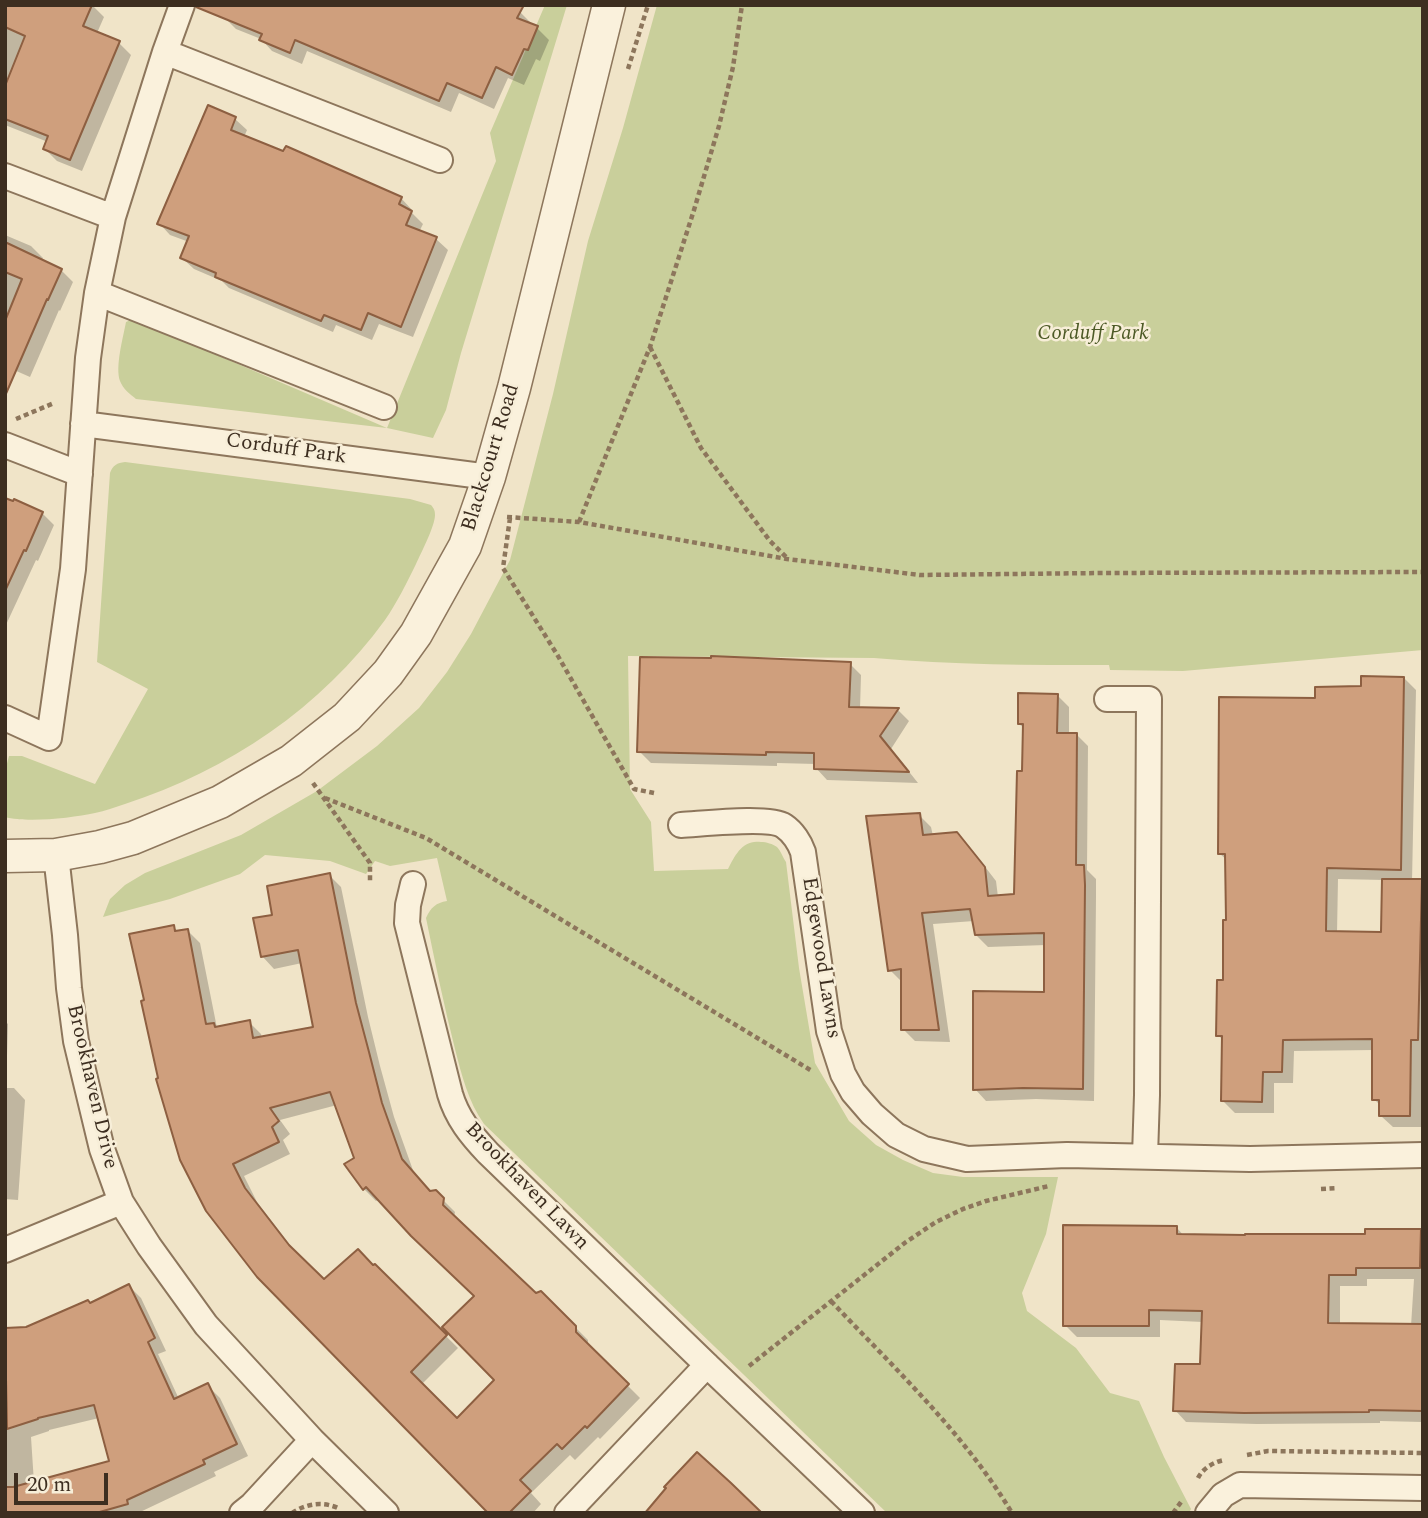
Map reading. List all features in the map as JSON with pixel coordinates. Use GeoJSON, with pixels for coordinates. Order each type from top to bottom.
{"type":"FeatureCollection","features":[{"type":"Feature","properties":{"kind":"street"},"geometry":{"type":"LineString","coordinates":[[5,718],[50,738],[73,569],[88,358],[97,293],[113,217],[182,5]]}},
{"type":"Feature","properties":{"kind":"street","name":"Blackcourt Road"},"geometry":{"type":"LineString","coordinates":[[5,856],[56,855],[100,847],[133,838],[220,802],[291,761],[347,717],[388,673],[416,634],[466,546],[480,509],[514,388],[609,5]]}},
{"type":"Feature","properties":{"kind":"street"},"geometry":{"type":"LineString","coordinates":[[165,52],[440,160]]}},
{"type":"Feature","properties":{"kind":"street"},"geometry":{"type":"LineString","coordinates":[[5,176],[113,217]]}},
{"type":"Feature","properties":{"kind":"street"},"geometry":{"type":"LineString","coordinates":[[97,293],[384,407]]}},
{"type":"Feature","properties":{"kind":"street","name":"Corduff Park"},"geometry":{"type":"LineString","coordinates":[[83,424],[489,477]]}},
{"type":"Feature","properties":{"kind":"street"},"geometry":{"type":"LineString","coordinates":[[5,444],[80,474]]}},
{"type":"Feature","properties":{"kind":"street"},"geometry":{"type":"LineString","coordinates":[[1107,699],[1149,699],[1145,1156]]}},
{"type":"Feature","properties":{"kind":"street","name":"Edgewood Lawns"},"geometry":{"type":"LineString","coordinates":[[681,825],[775,822],[784,826],[800,844],[829,1031],[843,1074],[853,1092],[872,1114],[896,1135],[924,1149],[967,1159],[1067,1155],[1250,1159],[1423,1155]]}},
{"type":"Feature","properties":{"kind":"street","name":"Brookhaven Drive"},"geometry":{"type":"LineString","coordinates":[[56,855],[76,1041],[102,1149],[121,1202],[206,1325],[312,1440],[386,1513]]}},
{"type":"Feature","properties":{"kind":"street","name":"Brookhaven Lawn"},"geometry":{"type":"LineString","coordinates":[[413,884],[407,923],[450,1094],[460,1119],[488,1153],[862,1513]]}},
{"type":"Feature","properties":{"kind":"street"},"geometry":{"type":"LineString","coordinates":[[5,1250],[121,1202]]}},
{"type":"Feature","properties":{"kind":"street"},"geometry":{"type":"LineString","coordinates":[[567,1513],[707,1366]]}},
{"type":"Feature","properties":{"kind":"street"},"geometry":{"type":"LineString","coordinates":[[242,1513],[252,1506],[312,1440]]}},
{"type":"Feature","properties":{"kind":"street"},"geometry":{"type":"LineString","coordinates":[[1208,1513],[1223,1495],[1240,1485],[1423,1488]]}},
{"type":"Feature","properties":{"kind":"path"},"geometry":{"type":"LineString","coordinates":[[625,80],[648,5]]}},
{"type":"Feature","properties":{"kind":"path"},"geometry":{"type":"LineString","coordinates":[[579,522],[650,347],[719,126],[733,67],[742,5]]}},
{"type":"Feature","properties":{"kind":"path"},"geometry":{"type":"LineString","coordinates":[[650,347],[701,448],[770,541],[787,559]]}},
{"type":"Feature","properties":{"kind":"path"},"geometry":{"type":"LineString","coordinates":[[5,424],[54,402]]}},
{"type":"Feature","properties":{"kind":"path"},"geometry":{"type":"LineString","coordinates":[[513,505],[503,568],[558,656],[634,789],[654,793]]}},
{"type":"Feature","properties":{"kind":"path"},"geometry":{"type":"LineString","coordinates":[[480,509],[510,517],[579,522],[787,559],[919,575],[1423,572]]}},
{"type":"Feature","properties":{"kind":"path"},"geometry":{"type":"LineString","coordinates":[[291,761],[318,787],[370,863],[370,883]]}},
{"type":"Feature","properties":{"kind":"path"},"geometry":{"type":"LineString","coordinates":[[325,798],[426,838],[815,1073],[843,1074]]}},
{"type":"Feature","properties":{"kind":"path"},"geometry":{"type":"LineString","coordinates":[[726,1384],[906,1242],[936,1222],[963,1209],[1053,1185],[1067,1155]]}},
{"type":"Feature","properties":{"kind":"path"},"geometry":{"type":"LineString","coordinates":[[831,1301],[924,1399],[968,1450],[1012,1513]]}},
{"type":"Feature","properties":{"kind":"path"},"geometry":{"type":"LineString","coordinates":[[292,1513],[312,1504],[337,1507],[345,1513]]}},
{"type":"Feature","properties":{"kind":"green space"},"geometry":{"type":"Polygon","coordinates":[[[545,5],[567,5],[446,410],[433,438],[387,428],[496,161],[490,133],[545,5]]]}},
{"type":"Feature","properties":{"kind":"green space","name":"Corduff Park"},"geometry":{"type":"Polygon","coordinates":[[[657,5],[1423,5],[1423,650],[1183,671],[1110,670],[1109,665],[1021,665],[874,658],[628,656],[630,789],[651,822],[654,871],[728,869],[737,854],[749,843],[765,842],[777,847],[786,862],[799,968],[815,1063],[849,1121],[876,1145],[933,1173],[963,1177],[1058,1177],[1046,1234],[1022,1293],[1027,1311],[1076,1348],[1110,1393],[1139,1401],[1191,1509],[1189,1513],[887,1513],[484,1124],[460,1069],[426,918],[434,906],[447,901],[437,858],[390,866],[375,861],[366,874],[330,861],[265,855],[240,874],[170,899],[103,917],[110,899],[125,885],[145,873],[241,835],[317,791],[377,746],[419,708],[447,672],[471,634],[510,560],[553,394],[588,241],[657,5]]]}},
{"type":"Feature","properties":{"kind":"green space"},"geometry":{"type":"Polygon","coordinates":[[[133,319],[387,428],[136,399],[120,381],[118,368],[126,322],[133,319]]]}},
{"type":"Feature","properties":{"kind":"green space"},"geometry":{"type":"Polygon","coordinates":[[[125,462],[410,499],[431,505],[435,515],[416,564],[385,620],[360,652],[332,681],[270,732],[200,773],[110,809],[50,819],[25,820],[5,817],[5,771],[9,756],[22,756],[95,784],[148,689],[97,662],[110,473],[116,465],[125,462]]]}},
{"type":"Feature","properties":{"kind":"building"},"geometry":{"type":"Polygon","coordinates":[[[5,5],[92,5],[83,26],[120,41],[70,160],[43,149],[48,136],[5,119],[5,86],[25,36],[5,27],[5,5]]]}},
{"type":"Feature","properties":{"kind":"building"},"geometry":{"type":"Polygon","coordinates":[[[196,5],[524,5],[517,18],[538,26],[528,50],[524,49],[512,75],[496,67],[482,98],[447,83],[439,101],[295,40],[290,53],[259,40],[262,34],[196,5]]]}},
{"type":"Feature","properties":{"kind":"building"},"geometry":{"type":"Polygon","coordinates":[[[208,105],[236,117],[231,130],[283,151],[286,146],[402,197],[399,204],[412,211],[406,225],[437,237],[401,327],[368,313],[361,330],[324,315],[321,321],[215,277],[216,273],[180,258],[189,236],[157,224],[208,105]]]}},
{"type":"Feature","properties":{"kind":"building"},"geometry":{"type":"Polygon","coordinates":[[[5,242],[62,269],[5,396],[5,321],[22,279],[5,272],[5,242]]]}},
{"type":"Feature","properties":{"kind":"building"},"geometry":{"type":"Polygon","coordinates":[[[5,498],[14,499],[43,512],[5,591],[5,498]]]}},
{"type":"Feature","properties":{"kind":"building"},"geometry":{"type":"Polygon","coordinates":[[[711,656],[851,662],[849,707],[899,708],[880,736],[909,772],[814,769],[814,753],[766,752],[766,755],[637,752],[640,657],[711,656]]]}},
{"type":"Feature","properties":{"kind":"building"},"geometry":{"type":"Polygon","coordinates":[[[1361,676],[1404,677],[1401,870],[1327,868],[1326,931],[1381,932],[1382,879],[1422,879],[1418,1040],[1411,1040],[1410,1116],[1379,1116],[1379,1100],[1372,1100],[1372,1039],[1283,1040],[1282,1072],[1263,1072],[1262,1102],[1221,1101],[1222,1036],[1216,1036],[1217,980],[1223,980],[1223,920],[1226,920],[1225,854],[1218,854],[1219,697],[1315,698],[1315,687],[1361,686],[1361,676]]]}},
{"type":"Feature","properties":{"kind":"building"},"geometry":{"type":"Polygon","coordinates":[[[1018,693],[1058,694],[1057,733],[1077,733],[1076,865],[1084,865],[1085,885],[1083,1089],[973,1090],[973,991],[1044,992],[1044,933],[975,935],[970,909],[922,913],[939,1030],[901,1030],[901,969],[888,971],[866,816],[920,813],[923,835],[957,832],[985,867],[988,896],[1014,894],[1017,771],[1022,771],[1023,724],[1018,724],[1018,693]]]}},
{"type":"Feature","properties":{"kind":"building"},"geometry":{"type":"Polygon","coordinates":[[[330,873],[356,1003],[382,1103],[402,1159],[430,1191],[436,1190],[444,1198],[443,1205],[536,1293],[541,1291],[576,1326],[576,1332],[629,1384],[587,1428],[585,1426],[562,1449],[557,1444],[520,1480],[531,1491],[509,1513],[488,1513],[257,1277],[206,1211],[180,1160],[156,1079],[158,1078],[141,1001],[144,1000],[129,934],[174,925],[175,931],[188,929],[206,1024],[214,1023],[215,1027],[250,1020],[253,1038],[313,1027],[298,950],[261,957],[253,918],[272,915],[267,886],[330,873]],[[330,1092],[270,1108],[279,1121],[272,1127],[279,1142],[233,1164],[245,1188],[289,1245],[324,1279],[358,1249],[447,1335],[411,1372],[457,1418],[494,1380],[442,1327],[474,1296],[411,1236],[366,1187],[363,1190],[344,1164],[354,1158],[330,1092]]]}},
{"type":"Feature","properties":{"kind":"building"},"geometry":{"type":"Polygon","coordinates":[[[1063,1225],[1177,1226],[1177,1234],[1245,1235],[1365,1234],[1365,1229],[1421,1229],[1420,1268],[1356,1268],[1356,1275],[1329,1275],[1328,1323],[1423,1324],[1423,1411],[1173,1411],[1175,1364],[1200,1364],[1202,1311],[1149,1310],[1149,1326],[1063,1326],[1063,1225]]]}},
{"type":"Feature","properties":{"kind":"building"},"geometry":{"type":"Polygon","coordinates":[[[129,1284],[155,1338],[148,1342],[174,1399],[208,1383],[237,1444],[203,1460],[205,1464],[127,1500],[128,1504],[96,1513],[5,1513],[5,1487],[109,1461],[94,1405],[38,1418],[7,1429],[5,1328],[26,1327],[88,1300],[90,1303],[129,1284]]]}},
{"type":"Feature","properties":{"kind":"building"},"geometry":{"type":"Polygon","coordinates":[[[697,1452],[762,1513],[645,1513],[666,1488],[664,1487],[697,1452]]]}}]}
